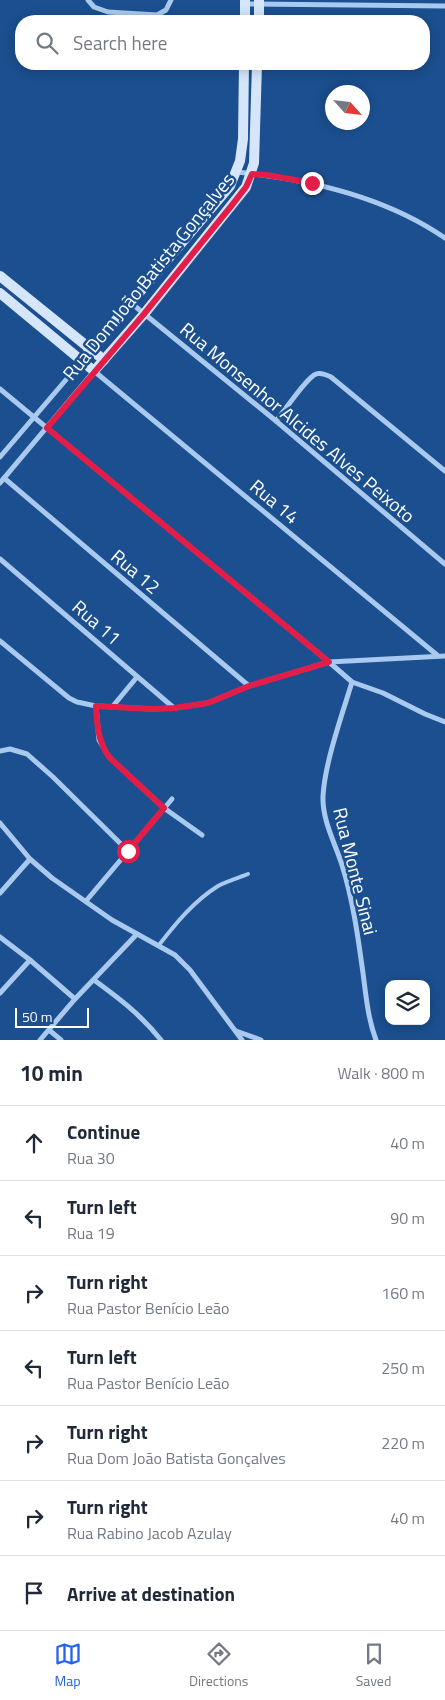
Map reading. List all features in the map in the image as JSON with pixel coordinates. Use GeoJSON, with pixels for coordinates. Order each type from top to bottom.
{"type":"FeatureCollection","features":[{"type":"Feature","properties":{"kind":"street"},"geometry":{"type":"LineString","coordinates":[[88,0],[94,8],[108,12],[157,15],[166,10],[171,0]]}},
{"type":"Feature","properties":{"kind":"street"},"geometry":{"type":"LineString","coordinates":[[380,0],[386,5]]}},
{"type":"Feature","properties":{"kind":"street"},"geometry":{"type":"LineString","coordinates":[[398,0],[403,5]]}},
{"type":"Feature","properties":{"kind":"street"},"geometry":{"type":"LineString","coordinates":[[245,15],[245,2],[445,6]]}},
{"type":"Feature","properties":{"kind":"street"},"geometry":{"type":"LineString","coordinates":[[259,2],[259,15]]}},
{"type":"Feature","properties":{"kind":"street","name":"Rua Dom João Batista Gonçalves"},"geometry":{"type":"LineString","coordinates":[[0,457],[230,186],[240,161],[243,139],[244,70]]}},
{"type":"Feature","properties":{"kind":"street","name":"Rua Dom João Batista Gonçalves"},"geometry":{"type":"LineString","coordinates":[[2,481],[144,314],[246,187],[252,174],[254,163],[257,70]]}},
{"type":"Feature","properties":{"kind":"street"},"geometry":{"type":"LineString","coordinates":[[236,172],[312,183],[378,203],[445,238]]}},
{"type":"Feature","properties":{"kind":"street"},"geometry":{"type":"LineString","coordinates":[[0,276],[104,360]]}},
{"type":"Feature","properties":{"kind":"street"},"geometry":{"type":"LineString","coordinates":[[0,293],[94,371]]}},
{"type":"Feature","properties":{"kind":"street","name":"Rua Monsenhor Alcides Alves Peixoto"},"geometry":{"type":"LineString","coordinates":[[131,303],[276,421],[445,564]]}},
{"type":"Feature","properties":{"kind":"street","name":"Rua 14"},"geometry":{"type":"LineString","coordinates":[[94,371],[437,655]]}},
{"type":"Feature","properties":{"kind":"street"},"geometry":{"type":"LineString","coordinates":[[276,421],[309,380],[316,374],[324,374],[332,377],[445,471]]}},
{"type":"Feature","properties":{"kind":"street"},"geometry":{"type":"LineString","coordinates":[[0,389],[352,682],[383,693],[445,722]]}},
{"type":"Feature","properties":{"kind":"street","name":"Rua 12"},"geometry":{"type":"LineString","coordinates":[[2,481],[249,686]]}},
{"type":"Feature","properties":{"kind":"street","name":"Rua 11"},"geometry":{"type":"LineString","coordinates":[[0,559],[174,708]]}},
{"type":"Feature","properties":{"kind":"street"},"geometry":{"type":"LineString","coordinates":[[0,641],[69,698],[96,706],[152,709],[208,703],[249,686],[329,662],[445,656]]}},
{"type":"Feature","properties":{"kind":"street"},"geometry":{"type":"LineString","coordinates":[[113,706],[137,676]]}},
{"type":"Feature","properties":{"kind":"street","name":"Rua Monte Sinai"},"geometry":{"type":"LineString","coordinates":[[352,682],[331,756],[323,798],[326,821],[348,888],[357,930],[368,1008],[376,1040]]}},
{"type":"Feature","properties":{"kind":"street"},"geometry":{"type":"LineString","coordinates":[[96,706],[99,740],[109,757],[164,808],[202,835]]}},
{"type":"Feature","properties":{"kind":"street"},"geometry":{"type":"LineString","coordinates":[[0,751],[10,749],[27,754],[128,851]]}},
{"type":"Feature","properties":{"kind":"street"},"geometry":{"type":"LineString","coordinates":[[86,901],[172,799]]}},
{"type":"Feature","properties":{"kind":"street"},"geometry":{"type":"LineString","coordinates":[[0,823],[30,859],[52,878],[137,934],[175,955],[190,970],[242,1040]]}},
{"type":"Feature","properties":{"kind":"street"},"geometry":{"type":"LineString","coordinates":[[0,893],[30,859]]}},
{"type":"Feature","properties":{"kind":"street"},"geometry":{"type":"LineString","coordinates":[[40,1040],[75,999],[137,934]]}},
{"type":"Feature","properties":{"kind":"street"},"geometry":{"type":"LineString","coordinates":[[0,937],[75,999]]}},
{"type":"Feature","properties":{"kind":"street"},"geometry":{"type":"LineString","coordinates":[[0,992],[30,960]]}},
{"type":"Feature","properties":{"kind":"street"},"geometry":{"type":"LineString","coordinates":[[94,980],[126,1003],[147,1023],[161,1040]]}},
{"type":"Feature","properties":{"kind":"street"},"geometry":{"type":"LineString","coordinates":[[49,1030],[61,1040]]}},
{"type":"Feature","properties":{"kind":"street"},"geometry":{"type":"LineString","coordinates":[[235,1031],[261,1040]]}},
{"type":"Feature","properties":{"kind":"lane"},"geometry":{"type":"LineString","coordinates":[[159,945],[178,920],[197,901],[219,885],[248,874]]}},
{"type":"Feature","properties":{"kind":"route"},"geometry":{"type":"LineString","coordinates":[[128,851],[164,808],[120,768],[102,748],[99,740],[96,706],[152,709],[208,703],[249,686],[329,662],[47,428],[144,314],[232,205],[246,187],[252,174],[312,183]]}}]}
